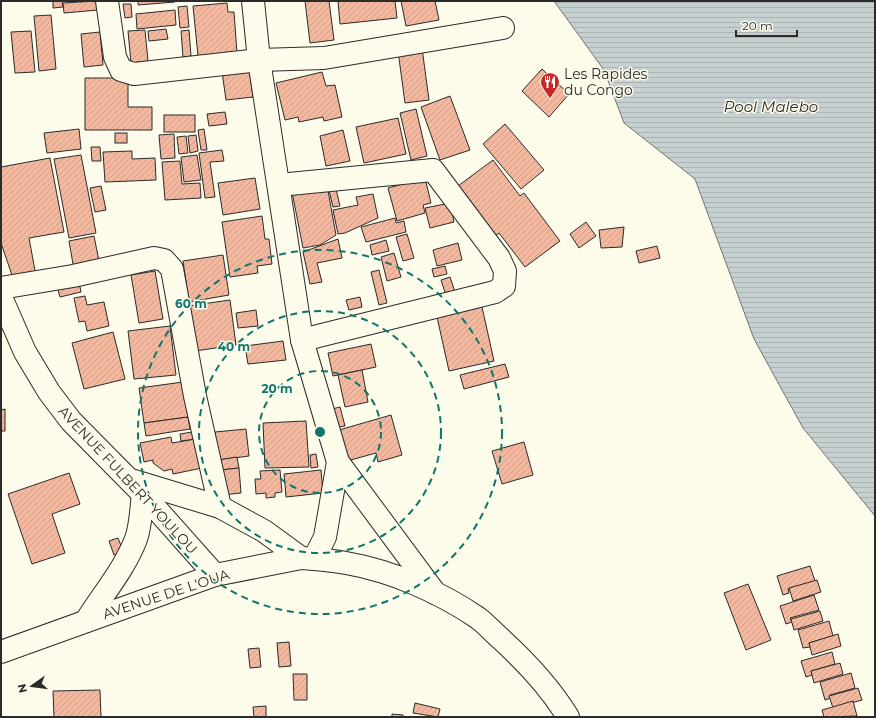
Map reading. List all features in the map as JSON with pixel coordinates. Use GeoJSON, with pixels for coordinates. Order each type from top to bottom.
{"type":"FeatureCollection","features":[{"type":"Feature","properties":{"kind":"main road"},"geometry":{"type":"LineString","coordinates":[[106,1],[115,57],[122,70],[134,74],[259,60],[324,58],[503,28]]}},
{"type":"Feature","properties":{"kind":"main road"},"geometry":{"type":"LineString","coordinates":[[253,1],[259,60],[302,340],[338,462],[435,593]]}},
{"type":"Feature","properties":{"kind":"main road"},"geometry":{"type":"LineString","coordinates":[[279,185],[433,170],[499,258],[505,271],[504,286],[495,292],[302,340]]}},
{"type":"Feature","properties":{"kind":"main road"},"geometry":{"type":"LineString","coordinates":[[1,288],[73,276],[154,258],[164,260],[172,269],[195,396],[220,507]]}},
{"type":"Feature","properties":{"kind":"main road","name":"AVENUE FULBERT YOULOU"},"geometry":{"type":"LineString","coordinates":[[1,297],[25,352],[49,392],[71,421],[143,494],[215,575]]}},
{"type":"Feature","properties":{"kind":"main road"},"geometry":{"type":"LineString","coordinates":[[128,479],[220,507],[264,531],[307,558],[325,537],[338,462]]}},
{"type":"Feature","properties":{"kind":"main road"},"geometry":{"type":"LineString","coordinates":[[86,621],[126,560],[133,546],[141,519],[143,494]]}},
{"type":"Feature","properties":{"kind":"main road","name":"AVENUE DE L'OUA"},"geometry":{"type":"LineString","coordinates":[[1,652],[215,575],[307,558],[347,563],[390,575],[435,593],[479,618],[522,658],[557,698],[568,717]]}},
{"type":"Feature","properties":{"kind":"water","name":"Pool Malebo"},"geometry":{"type":"Polygon","coordinates":[[[554,1],[875,1],[875,516],[803,428],[754,339],[695,179],[624,123],[604,70],[554,1]]]}},
{"type":"Feature","properties":{"kind":"building"},"geometry":{"type":"Polygon","coordinates":[[[53,1],[62,1],[63,7],[53,8],[53,1]]]}},
{"type":"Feature","properties":{"kind":"building"},"geometry":{"type":"Polygon","coordinates":[[[97,1],[98,10],[64,13],[63,3],[97,1]]]}},
{"type":"Feature","properties":{"kind":"building"},"geometry":{"type":"Polygon","coordinates":[[[138,1],[174,1],[175,2],[138,5],[138,1]]]}},
{"type":"Feature","properties":{"kind":"building"},"geometry":{"type":"Polygon","coordinates":[[[305,1],[329,1],[334,40],[310,43],[305,1]]]}},
{"type":"Feature","properties":{"kind":"building"},"geometry":{"type":"Polygon","coordinates":[[[338,1],[395,1],[397,18],[340,24],[338,1]]]}},
{"type":"Feature","properties":{"kind":"building"},"geometry":{"type":"Polygon","coordinates":[[[401,1],[435,1],[439,20],[406,26],[401,1]]]}},
{"type":"Feature","properties":{"kind":"building"},"geometry":{"type":"Polygon","coordinates":[[[227,3],[228,12],[234,12],[237,53],[198,56],[193,6],[227,3]]]}},
{"type":"Feature","properties":{"kind":"building"},"geometry":{"type":"Polygon","coordinates":[[[123,4],[131,4],[132,17],[125,18],[123,4]]]}},
{"type":"Feature","properties":{"kind":"building"},"geometry":{"type":"Polygon","coordinates":[[[187,6],[189,27],[180,28],[178,7],[187,6]]]}},
{"type":"Feature","properties":{"kind":"building"},"geometry":{"type":"Polygon","coordinates":[[[175,10],[176,25],[137,29],[136,14],[175,10]]]}},
{"type":"Feature","properties":{"kind":"building"},"geometry":{"type":"Polygon","coordinates":[[[51,15],[56,69],[39,71],[34,16],[51,15]]]}},
{"type":"Feature","properties":{"kind":"building"},"geometry":{"type":"Polygon","coordinates":[[[166,29],[168,39],[149,41],[148,31],[166,29]]]}},
{"type":"Feature","properties":{"kind":"building"},"geometry":{"type":"Polygon","coordinates":[[[145,30],[148,61],[131,63],[128,31],[145,30]]]}},
{"type":"Feature","properties":{"kind":"building"},"geometry":{"type":"Polygon","coordinates":[[[189,30],[191,56],[183,57],[181,31],[189,30]]]}},
{"type":"Feature","properties":{"kind":"building"},"geometry":{"type":"Polygon","coordinates":[[[31,31],[35,72],[15,73],[11,32],[31,31]]]}},
{"type":"Feature","properties":{"kind":"building"},"geometry":{"type":"Polygon","coordinates":[[[100,32],[103,65],[84,67],[81,34],[100,32]]]}},
{"type":"Feature","properties":{"kind":"building"},"geometry":{"type":"Polygon","coordinates":[[[422,48],[429,100],[405,103],[398,51],[422,48]]]}},
{"type":"Feature","properties":{"kind":"building"},"geometry":{"type":"Polygon","coordinates":[[[249,68],[253,97],[226,100],[222,72],[249,68]]]}},
{"type":"Feature","properties":{"kind":"building"},"geometry":{"type":"Polygon","coordinates":[[[542,69],[569,94],[549,117],[522,91],[542,69]]]}},
{"type":"Feature","properties":{"kind":"building"},"geometry":{"type":"Polygon","coordinates":[[[322,72],[326,86],[335,85],[342,117],[324,121],[323,117],[299,122],[298,117],[285,120],[276,83],[322,72]]]}},
{"type":"Feature","properties":{"kind":"building"},"geometry":{"type":"Polygon","coordinates":[[[85,78],[128,78],[128,107],[152,107],[152,130],[85,130],[85,78]]]}},
{"type":"Feature","properties":{"kind":"building"},"geometry":{"type":"Polygon","coordinates":[[[450,96],[470,150],[440,160],[421,107],[450,96]]]}},
{"type":"Feature","properties":{"kind":"building"},"geometry":{"type":"Polygon","coordinates":[[[416,109],[427,156],[411,160],[400,113],[416,109]]]}},
{"type":"Feature","properties":{"kind":"building"},"geometry":{"type":"Polygon","coordinates":[[[225,112],[227,124],[209,126],[207,114],[225,112]]]}},
{"type":"Feature","properties":{"kind":"building"},"geometry":{"type":"Polygon","coordinates":[[[164,115],[195,115],[195,132],[164,132],[164,115]]]}},
{"type":"Feature","properties":{"kind":"building"},"geometry":{"type":"Polygon","coordinates":[[[398,118],[406,154],[364,163],[356,127],[398,118]]]}},
{"type":"Feature","properties":{"kind":"building"},"geometry":{"type":"Polygon","coordinates":[[[505,124],[544,170],[521,189],[483,144],[505,124]]]}},
{"type":"Feature","properties":{"kind":"building"},"geometry":{"type":"Polygon","coordinates":[[[79,129],[81,149],[47,153],[44,133],[79,129]]]}},
{"type":"Feature","properties":{"kind":"building"},"geometry":{"type":"Polygon","coordinates":[[[204,129],[207,150],[201,150],[198,130],[204,129]]]}},
{"type":"Feature","properties":{"kind":"building"},"geometry":{"type":"Polygon","coordinates":[[[343,130],[350,161],[326,166],[320,136],[343,130]]]}},
{"type":"Feature","properties":{"kind":"building"},"geometry":{"type":"Polygon","coordinates":[[[115,133],[127,133],[127,143],[115,143],[115,133]]]}},
{"type":"Feature","properties":{"kind":"building"},"geometry":{"type":"Polygon","coordinates":[[[174,134],[175,158],[161,159],[159,135],[174,134]]]}},
{"type":"Feature","properties":{"kind":"building"},"geometry":{"type":"Polygon","coordinates":[[[196,135],[198,151],[190,153],[188,136],[196,135]]]}},
{"type":"Feature","properties":{"kind":"building"},"geometry":{"type":"Polygon","coordinates":[[[186,136],[188,153],[179,154],[177,137],[186,136]]]}},
{"type":"Feature","properties":{"kind":"building"},"geometry":{"type":"Polygon","coordinates":[[[91,147],[100,147],[101,161],[92,161],[91,147]]]}},
{"type":"Feature","properties":{"kind":"building"},"geometry":{"type":"Polygon","coordinates":[[[222,150],[224,161],[210,162],[215,197],[205,198],[199,153],[222,150]]]}},
{"type":"Feature","properties":{"kind":"building"},"geometry":{"type":"Polygon","coordinates":[[[132,151],[132,159],[155,158],[156,180],[105,182],[103,152],[132,151]]]}},
{"type":"Feature","properties":{"kind":"building"},"geometry":{"type":"Polygon","coordinates":[[[81,155],[96,233],[69,238],[54,159],[81,155]]]}},
{"type":"Feature","properties":{"kind":"building"},"geometry":{"type":"Polygon","coordinates":[[[197,155],[201,180],[184,182],[181,157],[197,155]]]}},
{"type":"Feature","properties":{"kind":"building"},"geometry":{"type":"Polygon","coordinates":[[[50,158],[64,232],[29,238],[36,276],[14,281],[1,243],[1,167],[50,158]]]}},
{"type":"Feature","properties":{"kind":"building"},"geometry":{"type":"Polygon","coordinates":[[[493,160],[520,196],[524,193],[560,241],[525,267],[499,233],[495,236],[458,186],[493,160]]]}},
{"type":"Feature","properties":{"kind":"building"},"geometry":{"type":"Polygon","coordinates":[[[180,161],[182,184],[200,183],[201,198],[165,200],[162,162],[180,161]]]}},
{"type":"Feature","properties":{"kind":"building"},"geometry":{"type":"Polygon","coordinates":[[[255,178],[260,209],[223,215],[218,183],[255,178]]]}},
{"type":"Feature","properties":{"kind":"building"},"geometry":{"type":"Polygon","coordinates":[[[425,178],[431,203],[423,205],[425,213],[397,221],[388,188],[425,178]]]}},
{"type":"Feature","properties":{"kind":"building"},"geometry":{"type":"Polygon","coordinates":[[[327,185],[336,235],[320,245],[303,248],[292,192],[327,185]]]}},
{"type":"Feature","properties":{"kind":"building"},"geometry":{"type":"Polygon","coordinates":[[[101,186],[106,210],[95,212],[90,188],[101,186]]]}},
{"type":"Feature","properties":{"kind":"building"},"geometry":{"type":"Polygon","coordinates":[[[336,189],[340,206],[333,207],[329,190],[336,189]]]}},
{"type":"Feature","properties":{"kind":"building"},"geometry":{"type":"Polygon","coordinates":[[[373,194],[378,218],[345,233],[338,234],[333,210],[358,205],[356,197],[373,194]]]}},
{"type":"Feature","properties":{"kind":"building"},"geometry":{"type":"Polygon","coordinates":[[[450,203],[454,222],[430,228],[425,208],[450,203]]]}},
{"type":"Feature","properties":{"kind":"building"},"geometry":{"type":"Polygon","coordinates":[[[262,216],[265,239],[269,239],[272,264],[257,266],[258,273],[230,277],[222,222],[262,216]]]}},
{"type":"Feature","properties":{"kind":"building"},"geometry":{"type":"Polygon","coordinates":[[[395,218],[396,223],[404,221],[406,232],[366,242],[361,227],[395,218]]]}},
{"type":"Feature","properties":{"kind":"building"},"geometry":{"type":"Polygon","coordinates":[[[586,222],[596,236],[579,248],[570,234],[586,222]]]}},
{"type":"Feature","properties":{"kind":"building"},"geometry":{"type":"Polygon","coordinates":[[[624,227],[622,247],[601,248],[599,230],[624,227]]]}},
{"type":"Feature","properties":{"kind":"building"},"geometry":{"type":"Polygon","coordinates":[[[407,234],[414,258],[403,261],[396,237],[407,234]]]}},
{"type":"Feature","properties":{"kind":"building"},"geometry":{"type":"Polygon","coordinates":[[[94,236],[100,266],[74,270],[69,241],[94,236]]]}},
{"type":"Feature","properties":{"kind":"building"},"geometry":{"type":"Polygon","coordinates":[[[338,239],[342,258],[317,263],[322,282],[310,284],[303,252],[338,239]]]}},
{"type":"Feature","properties":{"kind":"building"},"geometry":{"type":"Polygon","coordinates":[[[386,240],[389,251],[372,255],[370,245],[386,240]]]}},
{"type":"Feature","properties":{"kind":"building"},"geometry":{"type":"Polygon","coordinates":[[[458,243],[462,260],[437,266],[433,250],[458,243]]]}},
{"type":"Feature","properties":{"kind":"building"},"geometry":{"type":"Polygon","coordinates":[[[657,246],[660,258],[639,263],[636,251],[657,246]]]}},
{"type":"Feature","properties":{"kind":"building"},"geometry":{"type":"Polygon","coordinates":[[[394,253],[401,277],[387,281],[381,257],[394,253]]]}},
{"type":"Feature","properties":{"kind":"building"},"geometry":{"type":"Polygon","coordinates":[[[223,255],[229,295],[189,302],[183,261],[223,255]]]}},
{"type":"Feature","properties":{"kind":"building"},"geometry":{"type":"Polygon","coordinates":[[[445,266],[447,274],[434,277],[432,269],[445,266]]]}},
{"type":"Feature","properties":{"kind":"building"},"geometry":{"type":"Polygon","coordinates":[[[379,270],[387,303],[379,305],[371,272],[379,270]]]}},
{"type":"Feature","properties":{"kind":"building"},"geometry":{"type":"Polygon","coordinates":[[[155,271],[163,319],[139,323],[131,275],[155,271]]]}},
{"type":"Feature","properties":{"kind":"building"},"geometry":{"type":"Polygon","coordinates":[[[450,277],[456,295],[447,298],[441,280],[450,277]]]}},
{"type":"Feature","properties":{"kind":"building"},"geometry":{"type":"Polygon","coordinates":[[[79,282],[81,292],[60,297],[57,286],[79,282]]]}},
{"type":"Feature","properties":{"kind":"building"},"geometry":{"type":"Polygon","coordinates":[[[85,296],[87,305],[104,302],[109,326],[87,331],[85,321],[79,322],[74,298],[85,296]]]}},
{"type":"Feature","properties":{"kind":"building"},"geometry":{"type":"Polygon","coordinates":[[[360,297],[362,307],[349,310],[346,300],[360,297]]]}},
{"type":"Feature","properties":{"kind":"building"},"geometry":{"type":"Polygon","coordinates":[[[230,300],[236,345],[195,351],[188,306],[230,300]]]}},
{"type":"Feature","properties":{"kind":"building"},"geometry":{"type":"Polygon","coordinates":[[[482,307],[494,361],[449,371],[437,317],[482,307]]]}},
{"type":"Feature","properties":{"kind":"building"},"geometry":{"type":"Polygon","coordinates":[[[256,310],[258,326],[238,328],[236,313],[256,310]]]}},
{"type":"Feature","properties":{"kind":"building"},"geometry":{"type":"Polygon","coordinates":[[[170,326],[176,375],[134,379],[128,331],[170,326]]]}},
{"type":"Feature","properties":{"kind":"building"},"geometry":{"type":"Polygon","coordinates":[[[113,332],[125,379],[84,389],[72,343],[113,332]]]}},
{"type":"Feature","properties":{"kind":"building"},"geometry":{"type":"Polygon","coordinates":[[[283,341],[286,360],[248,364],[245,346],[283,341]]]}},
{"type":"Feature","properties":{"kind":"building"},"geometry":{"type":"Polygon","coordinates":[[[371,344],[376,367],[333,376],[328,353],[371,344]]]}},
{"type":"Feature","properties":{"kind":"building"},"geometry":{"type":"Polygon","coordinates":[[[505,364],[509,377],[464,389],[460,375],[505,364]]]}},
{"type":"Feature","properties":{"kind":"building"},"geometry":{"type":"Polygon","coordinates":[[[362,370],[368,402],[345,407],[338,375],[362,370]]]}},
{"type":"Feature","properties":{"kind":"building"},"geometry":{"type":"Polygon","coordinates":[[[183,382],[188,417],[144,423],[139,388],[183,382]]]}},
{"type":"Feature","properties":{"kind":"building"},"geometry":{"type":"Polygon","coordinates":[[[340,407],[345,426],[333,428],[328,410],[340,407]]]}},
{"type":"Feature","properties":{"kind":"building"},"geometry":{"type":"Polygon","coordinates":[[[5,409],[5,431],[1,431],[1,410],[5,409]]]}},
{"type":"Feature","properties":{"kind":"building"},"geometry":{"type":"Polygon","coordinates":[[[391,415],[402,455],[378,462],[376,453],[347,461],[339,430],[391,415]]]}},
{"type":"Feature","properties":{"kind":"building"},"geometry":{"type":"Polygon","coordinates":[[[188,417],[190,429],[146,436],[144,423],[188,417]]]}},
{"type":"Feature","properties":{"kind":"building"},"geometry":{"type":"Polygon","coordinates":[[[306,421],[309,467],[265,468],[263,423],[306,421]]]}},
{"type":"Feature","properties":{"kind":"building"},"geometry":{"type":"Polygon","coordinates":[[[246,429],[249,456],[218,460],[215,432],[246,429]]]}},
{"type":"Feature","properties":{"kind":"building"},"geometry":{"type":"Polygon","coordinates":[[[198,431],[196,439],[181,441],[180,434],[198,431]]]}},
{"type":"Feature","properties":{"kind":"building"},"geometry":{"type":"Polygon","coordinates":[[[171,437],[172,443],[196,439],[202,468],[173,474],[172,469],[164,471],[153,463],[153,460],[144,462],[140,443],[171,437]]]}},
{"type":"Feature","properties":{"kind":"building"},"geometry":{"type":"Polygon","coordinates":[[[524,442],[533,475],[502,484],[492,451],[524,442]]]}},
{"type":"Feature","properties":{"kind":"building"},"geometry":{"type":"Polygon","coordinates":[[[316,454],[318,467],[311,468],[310,455],[316,454]]]}},
{"type":"Feature","properties":{"kind":"building"},"geometry":{"type":"Polygon","coordinates":[[[237,457],[239,468],[220,470],[218,460],[237,457]]]}},
{"type":"Feature","properties":{"kind":"building"},"geometry":{"type":"Polygon","coordinates":[[[239,468],[241,493],[222,495],[220,470],[239,468]]]}},
{"type":"Feature","properties":{"kind":"building"},"geometry":{"type":"Polygon","coordinates":[[[280,470],[282,492],[275,493],[275,497],[266,498],[266,493],[256,494],[255,479],[261,479],[260,471],[280,470]]]}},
{"type":"Feature","properties":{"kind":"building"},"geometry":{"type":"Polygon","coordinates":[[[321,470],[323,493],[286,497],[284,474],[321,470]]]}},
{"type":"Feature","properties":{"kind":"building"},"geometry":{"type":"Polygon","coordinates":[[[69,473],[80,504],[52,514],[65,553],[32,564],[8,494],[69,473]]]}},
{"type":"Feature","properties":{"kind":"building"},"geometry":{"type":"Polygon","coordinates":[[[118,538],[123,551],[114,555],[109,541],[118,538]]]}},
{"type":"Feature","properties":{"kind":"building"},"geometry":{"type":"Polygon","coordinates":[[[810,566],[815,581],[788,589],[789,593],[783,595],[777,576],[810,566]]]}},
{"type":"Feature","properties":{"kind":"building"},"geometry":{"type":"Polygon","coordinates":[[[817,580],[821,592],[793,601],[789,588],[817,580]]]}},
{"type":"Feature","properties":{"kind":"building"},"geometry":{"type":"Polygon","coordinates":[[[748,584],[771,640],[746,650],[724,593],[748,584]]]}},
{"type":"Feature","properties":{"kind":"building"},"geometry":{"type":"Polygon","coordinates":[[[814,595],[819,610],[790,618],[792,622],[786,624],[780,606],[814,595]]]}},
{"type":"Feature","properties":{"kind":"building"},"geometry":{"type":"Polygon","coordinates":[[[820,611],[823,621],[794,630],[791,619],[820,611]]]}},
{"type":"Feature","properties":{"kind":"building"},"geometry":{"type":"Polygon","coordinates":[[[829,621],[833,636],[809,643],[810,647],[803,648],[798,630],[829,621]]]}},
{"type":"Feature","properties":{"kind":"building"},"geometry":{"type":"Polygon","coordinates":[[[838,634],[841,646],[812,655],[809,643],[838,634]]]}},
{"type":"Feature","properties":{"kind":"building"},"geometry":{"type":"Polygon","coordinates":[[[289,642],[291,666],[279,667],[277,643],[289,642]]]}},
{"type":"Feature","properties":{"kind":"building"},"geometry":{"type":"Polygon","coordinates":[[[259,648],[261,667],[250,668],[248,649],[259,648]]]}},
{"type":"Feature","properties":{"kind":"building"},"geometry":{"type":"Polygon","coordinates":[[[832,652],[835,664],[811,671],[812,675],[806,677],[801,661],[832,652]]]}},
{"type":"Feature","properties":{"kind":"building"},"geometry":{"type":"Polygon","coordinates":[[[840,663],[843,674],[814,683],[811,671],[840,663]]]}},
{"type":"Feature","properties":{"kind":"building"},"geometry":{"type":"Polygon","coordinates":[[[851,673],[855,688],[830,695],[831,698],[825,700],[820,682],[851,673]]]}},
{"type":"Feature","properties":{"kind":"building"},"geometry":{"type":"Polygon","coordinates":[[[293,674],[307,674],[307,700],[294,700],[293,674]]]}},
{"type":"Feature","properties":{"kind":"building"},"geometry":{"type":"Polygon","coordinates":[[[858,688],[862,700],[833,708],[829,696],[858,688]]]}},
{"type":"Feature","properties":{"kind":"building"},"geometry":{"type":"Polygon","coordinates":[[[100,690],[101,717],[54,717],[53,691],[100,690]]]}},
{"type":"Feature","properties":{"kind":"building"},"geometry":{"type":"Polygon","coordinates":[[[853,701],[857,716],[824,717],[822,710],[853,701]]]}},
{"type":"Feature","properties":{"kind":"building"},"geometry":{"type":"Polygon","coordinates":[[[415,703],[440,709],[438,717],[413,713],[415,703]]]}},
{"type":"Feature","properties":{"kind":"building"},"geometry":{"type":"Polygon","coordinates":[[[266,706],[266,717],[254,717],[253,707],[266,706]]]}},
{"type":"Feature","properties":{"kind":"building"},"geometry":{"type":"Polygon","coordinates":[[[392,714],[403,715],[403,717],[392,717],[392,714]]]}},
{"type":"Feature","properties":{"kind":"place","name":"Les Rapides du Congo"},"geometry":{"type":"Point","coordinates":[550,99]}}]}
